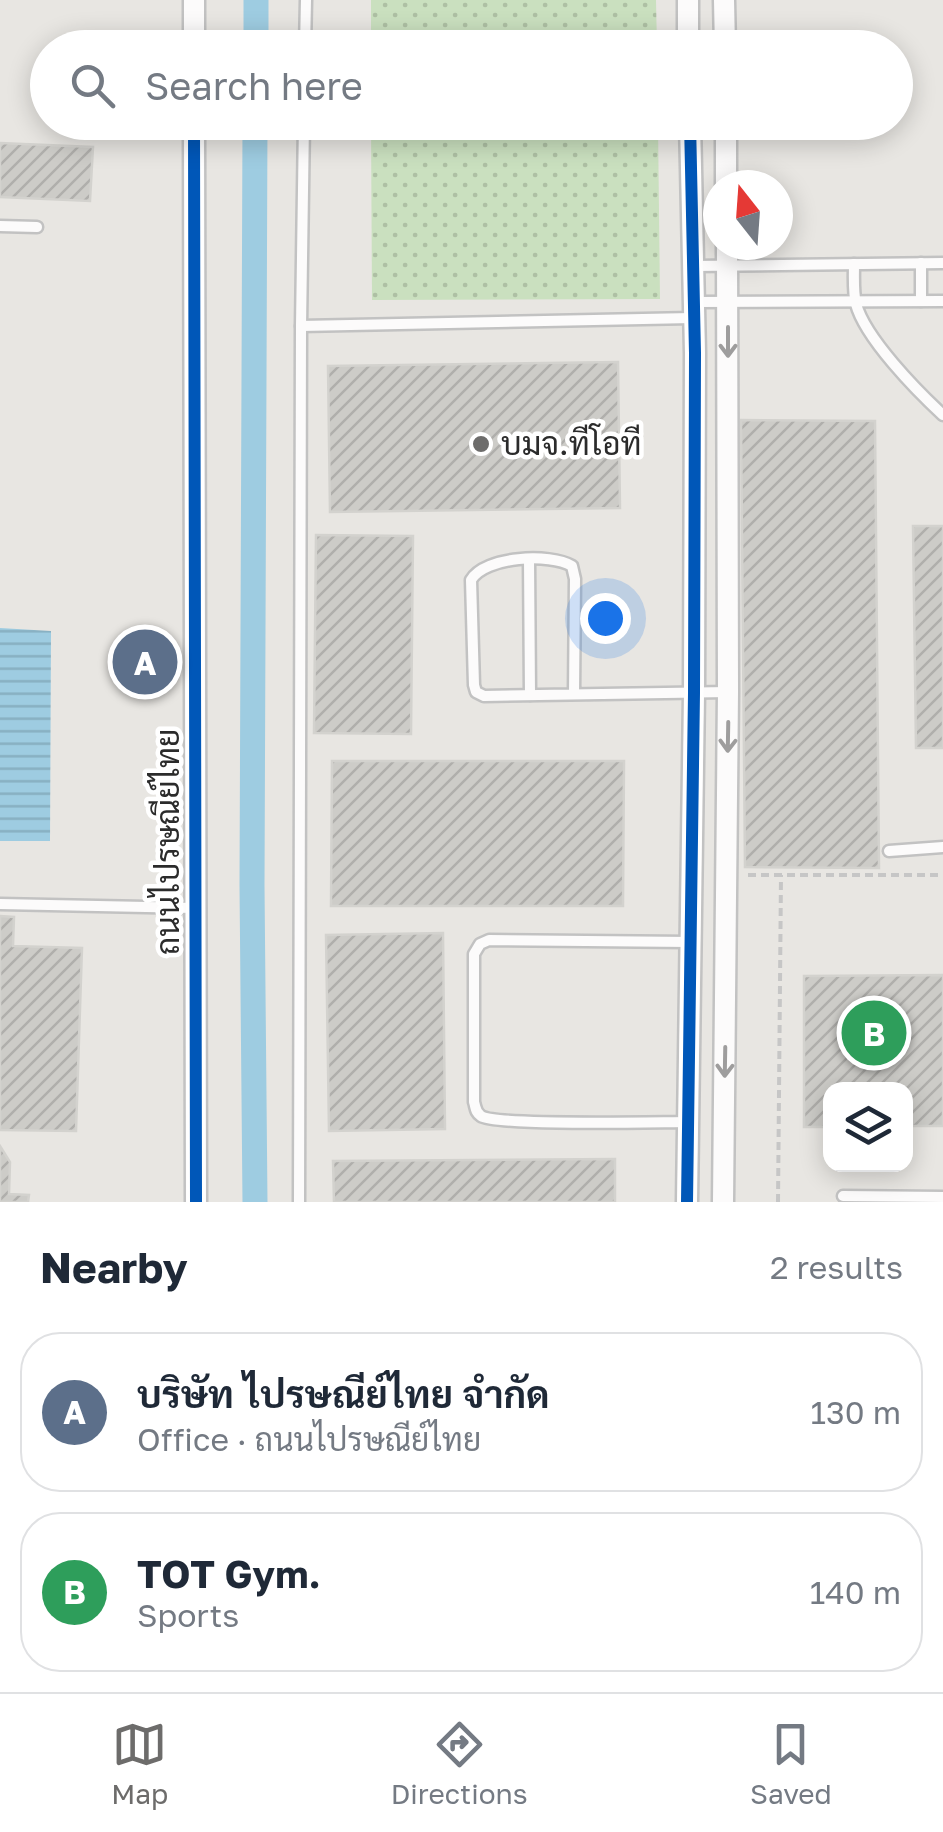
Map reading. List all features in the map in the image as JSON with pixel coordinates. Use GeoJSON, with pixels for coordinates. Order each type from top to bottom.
{"type":"FeatureCollection","features":[{"type":"Feature","properties":{"kind":"street"},"geometry":{"type":"LineString","coordinates":[[194,0],[194,30]]}},
{"type":"Feature","properties":{"kind":"street"},"geometry":{"type":"LineString","coordinates":[[688,0],[688,30]]}},
{"type":"Feature","properties":{"kind":"street"},"geometry":{"type":"LineString","coordinates":[[724,0],[725,30]]}},
{"type":"Feature","properties":{"kind":"street","name":"ถนนไปรษณีย์ไทย"},"geometry":{"type":"LineString","coordinates":[[194,140],[196,1202]]}},
{"type":"Feature","properties":{"kind":"street"},"geometry":{"type":"LineString","coordinates":[[688,1202],[695,353],[690,140]]}},
{"type":"Feature","properties":{"kind":"street"},"geometry":{"type":"LineString","coordinates":[[726,140],[726,170]]}},
{"type":"Feature","properties":{"kind":"street"},"geometry":{"type":"LineString","coordinates":[[723,1202],[727,260]]}},
{"type":"Feature","properties":{"kind":"lane"},"geometry":{"type":"LineString","coordinates":[[306,0],[306,30]]}},
{"type":"Feature","properties":{"kind":"lane"},"geometry":{"type":"LineString","coordinates":[[299,1202],[304,140]]}},
{"type":"Feature","properties":{"kind":"lane"},"geometry":{"type":"LineString","coordinates":[[0,226],[36,227]]}},
{"type":"Feature","properties":{"kind":"lane"},"geometry":{"type":"LineString","coordinates":[[693,266],[712,260]]}},
{"type":"Feature","properties":{"kind":"lane"},"geometry":{"type":"LineString","coordinates":[[793,260],[943,263]]}},
{"type":"Feature","properties":{"kind":"lane"},"geometry":{"type":"LineString","coordinates":[[921,302],[922,263]]}},
{"type":"Feature","properties":{"kind":"lane"},"geometry":{"type":"LineString","coordinates":[[854,264],[855,302],[866,329],[943,415]]}},
{"type":"Feature","properties":{"kind":"lane"},"geometry":{"type":"LineString","coordinates":[[301,326],[693,310],[728,303],[943,301]]}},
{"type":"Feature","properties":{"kind":"lane"},"geometry":{"type":"LineString","coordinates":[[574,694],[572,566],[564,561],[529,559],[484,566],[476,571],[471,580],[474,686],[484,696],[728,692]]}},
{"type":"Feature","properties":{"kind":"lane"},"geometry":{"type":"LineString","coordinates":[[529,559],[530,695]]}},
{"type":"Feature","properties":{"kind":"lane"},"geometry":{"type":"LineString","coordinates":[[888,852],[943,847]]}},
{"type":"Feature","properties":{"kind":"lane"},"geometry":{"type":"LineString","coordinates":[[0,904],[196,908]]}},
{"type":"Feature","properties":{"kind":"lane"},"geometry":{"type":"LineString","coordinates":[[688,1122],[484,1118],[474,1102],[474,954],[480,944],[489,940],[690,942]]}},
{"type":"Feature","properties":{"kind":"lane"},"geometry":{"type":"LineString","coordinates":[[844,1196],[943,1197]]}},
{"type":"Feature","properties":{"kind":"path"},"geometry":{"type":"LineString","coordinates":[[746,874],[943,875]]}},
{"type":"Feature","properties":{"kind":"path"},"geometry":{"type":"LineString","coordinates":[[778,1202],[781,874]]}},
{"type":"Feature","properties":{"kind":"green space"},"geometry":{"type":"Polygon","coordinates":[[[371,0],[656,0],[657,30],[371,30],[371,0]]]}},
{"type":"Feature","properties":{"kind":"green space"},"geometry":{"type":"Polygon","coordinates":[[[371,140],[658,140],[660,299],[372,300],[371,140]]]}},
{"type":"Feature","properties":{"kind":"water"},"geometry":{"type":"Polygon","coordinates":[[[0,628],[51,631],[50,841],[0,841],[0,628]]]}},
{"type":"Feature","properties":{"kind":"building"},"geometry":{"type":"Polygon","coordinates":[[[0,143],[93,147],[90,201],[0,197],[0,143]]]}},
{"type":"Feature","properties":{"kind":"building"},"geometry":{"type":"Polygon","coordinates":[[[618,362],[620,508],[330,512],[328,366],[618,362]]]}},
{"type":"Feature","properties":{"kind":"building"},"geometry":{"type":"Polygon","coordinates":[[[741,420],[875,421],[879,868],[745,867],[741,420]]]}},
{"type":"Feature","properties":{"kind":"building"},"geometry":{"type":"Polygon","coordinates":[[[913,526],[943,526],[943,748],[916,748],[913,526]]]}},
{"type":"Feature","properties":{"kind":"building"},"geometry":{"type":"Polygon","coordinates":[[[316,535],[413,536],[411,734],[314,733],[316,535]]]}},
{"type":"Feature","properties":{"kind":"building"},"geometry":{"type":"Polygon","coordinates":[[[332,761],[624,761],[623,906],[331,906],[332,761]]]}},
{"type":"Feature","properties":{"kind":"building"},"geometry":{"type":"Polygon","coordinates":[[[0,916],[14,917],[13,946],[82,948],[76,1131],[0,1130],[0,916]]]}},
{"type":"Feature","properties":{"kind":"building"},"geometry":{"type":"Polygon","coordinates":[[[443,933],[445,1129],[329,1131],[326,935],[443,933]]]}},
{"type":"Feature","properties":{"kind":"building"},"geometry":{"type":"Polygon","coordinates":[[[943,975],[943,1126],[913,1126],[913,1082],[823,1082],[823,1127],[804,1127],[804,976],[943,975]]]}},
{"type":"Feature","properties":{"kind":"building"},"geometry":{"type":"Polygon","coordinates":[[[0,1146],[10,1162],[9,1194],[29,1195],[28,1202],[0,1202],[0,1146]]]}},
{"type":"Feature","properties":{"kind":"building"},"geometry":{"type":"Polygon","coordinates":[[[615,1159],[615,1202],[334,1202],[333,1161],[615,1159]]]}},
{"type":"Feature","properties":{"kind":"waterway"},"geometry":{"type":"LineString","coordinates":[[256,0],[256,30]]}},
{"type":"Feature","properties":{"kind":"waterway"},"geometry":{"type":"LineString","coordinates":[[255,140],[255,1202]]}},
{"type":"Feature","properties":{"kind":"cycle path"},"geometry":{"type":"LineString","coordinates":[[194,140],[196,1202]]}},
{"type":"Feature","properties":{"kind":"cycle path"},"geometry":{"type":"LineString","coordinates":[[687,1202],[694,693],[695,353],[690,140]]}},
{"type":"Feature","properties":{"kind":"place","name":"บมจ.ทีโอที"},"geometry":{"type":"Point","coordinates":[481,444]}},
{"type":"Feature","properties":{"kind":"place","name":"บริษัท ไปรษณีย์ไทย จำกัด"},"geometry":{"type":"Point","coordinates":[145,662]}},
{"type":"Feature","properties":{"kind":"place","name":"TOT Gym."},"geometry":{"type":"Point","coordinates":[874,1033]}}]}
